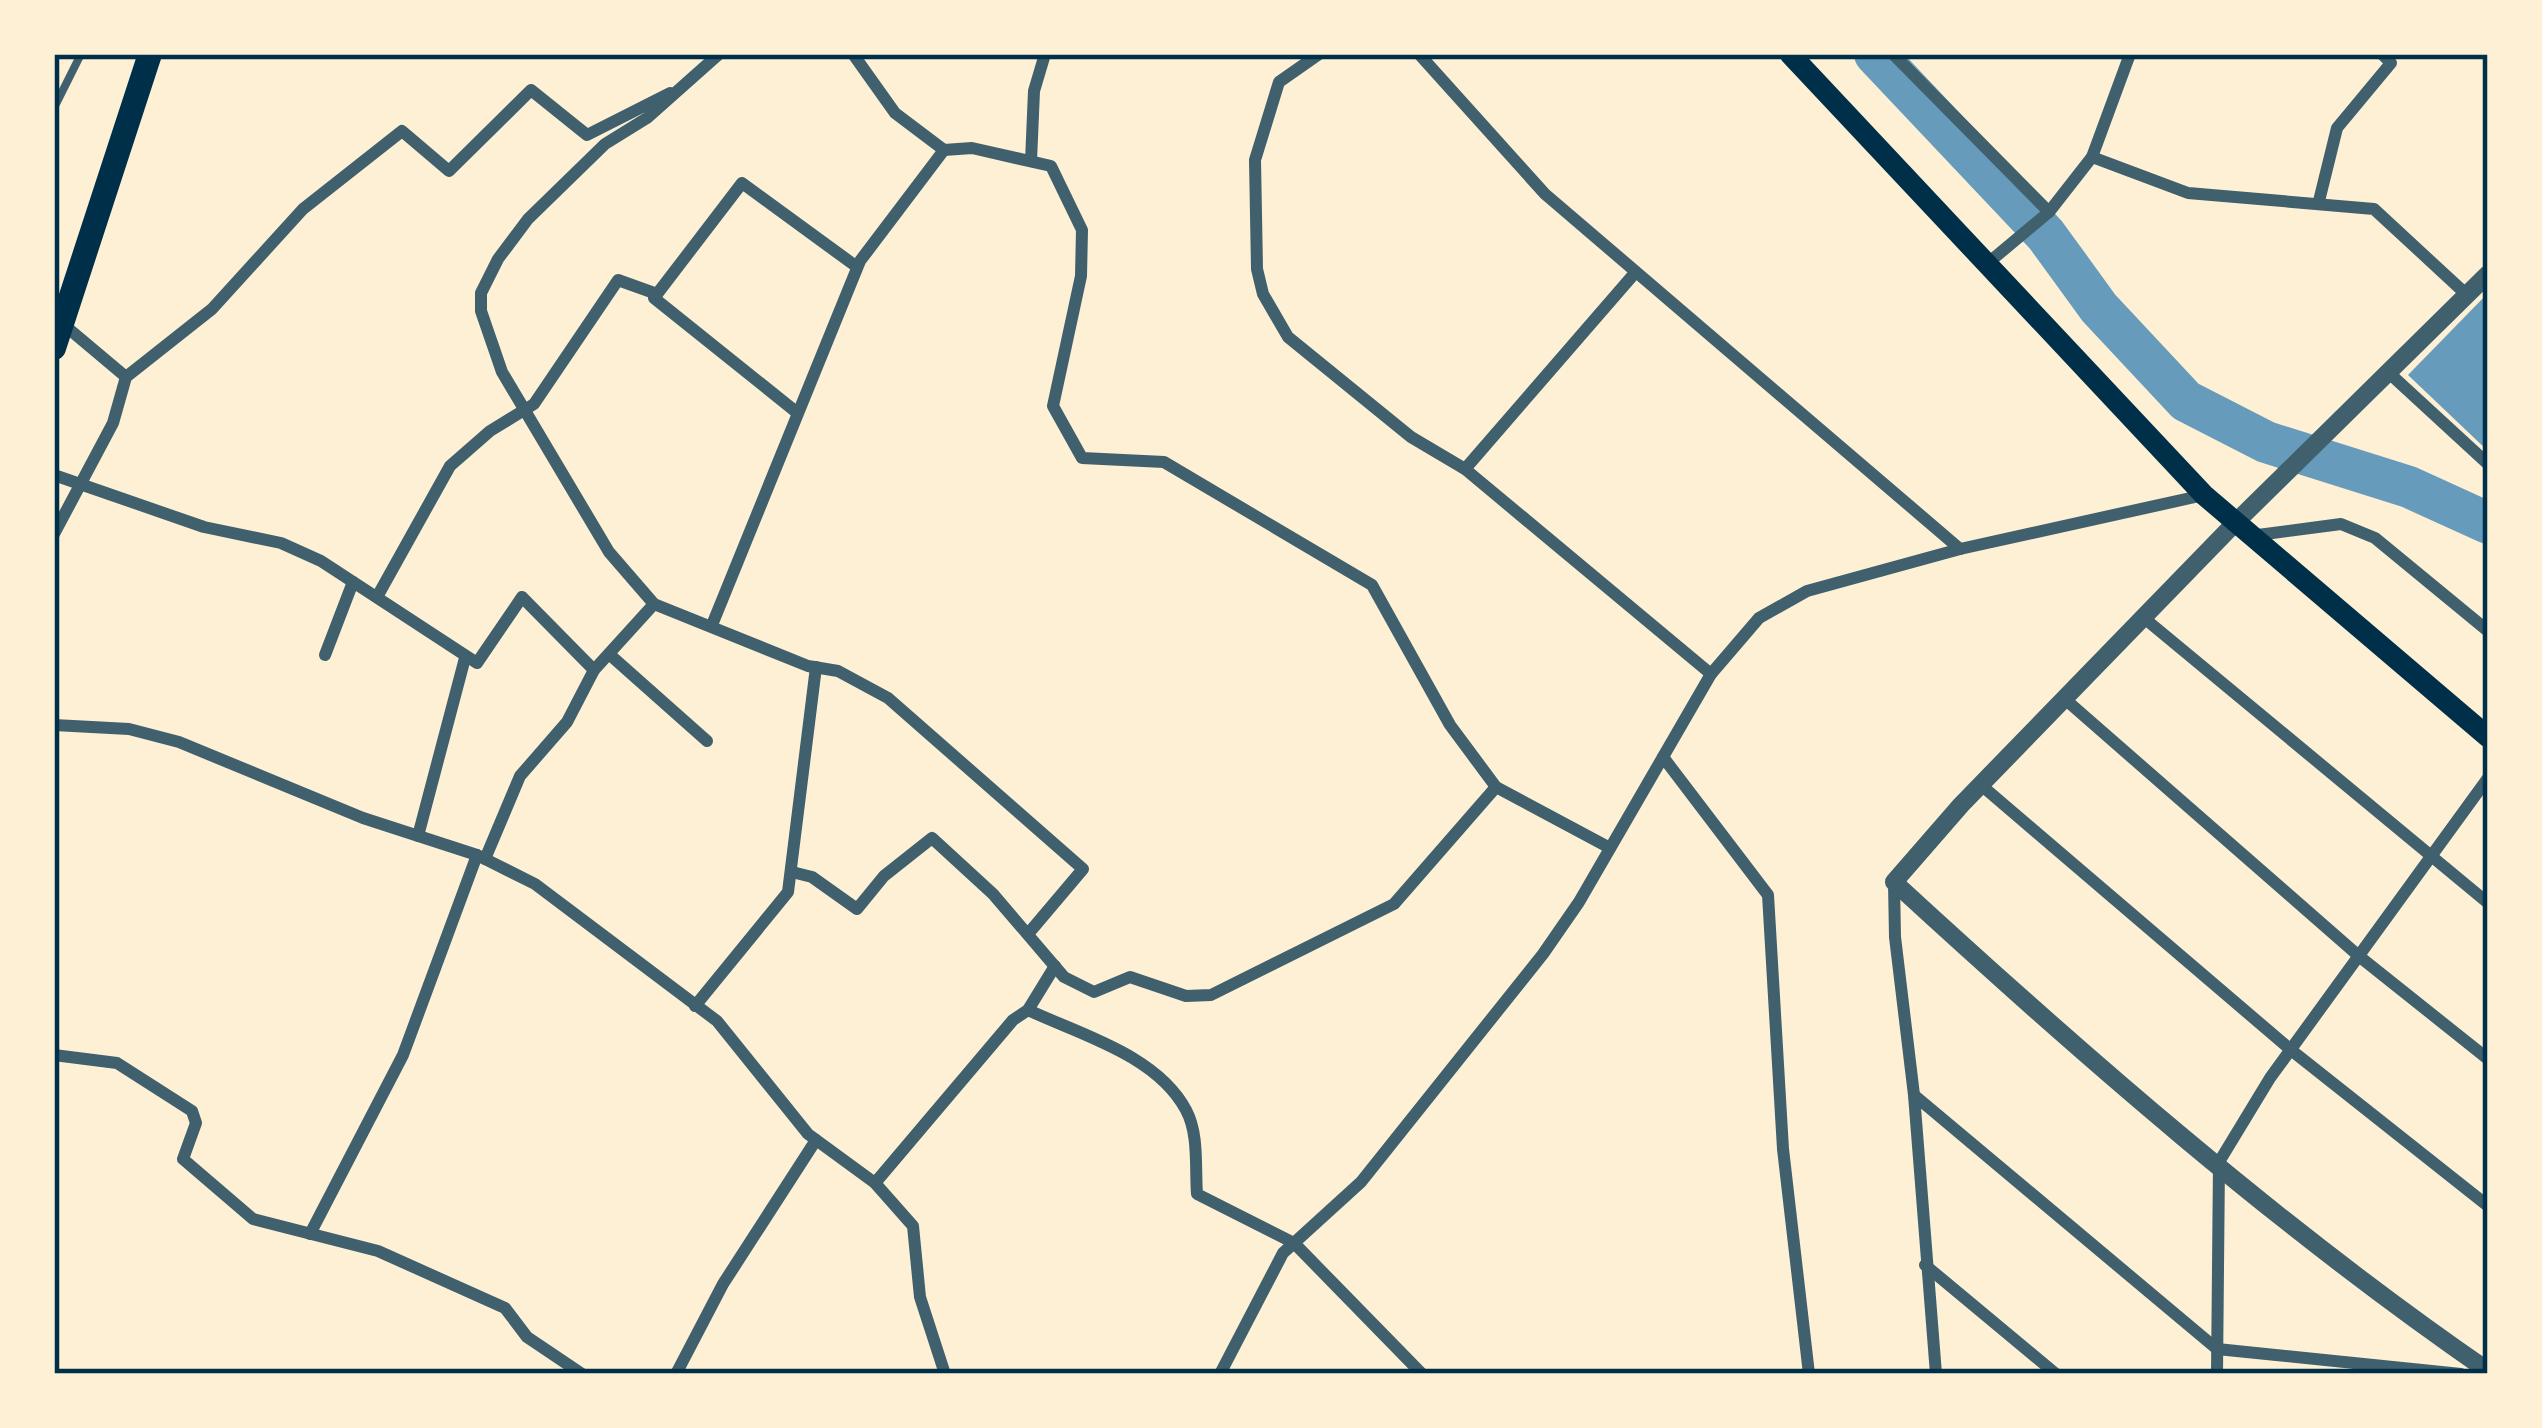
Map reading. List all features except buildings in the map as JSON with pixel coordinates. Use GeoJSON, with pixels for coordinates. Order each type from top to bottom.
{"type":"FeatureCollection","features":[{"type":"Feature","properties":{"kind":"highway"},"geometry":{"type":"LineString","coordinates":[[58,335],[150,54]]}},
{"type":"Feature","properties":{"kind":"main road"},"geometry":{"type":"LineString","coordinates":[[1790,54],[1994,257],[2204,496],[2488,736]]}},
{"type":"Feature","properties":{"kind":"street"},"geometry":{"type":"LineString","coordinates":[[719,54],[646,118],[605,144],[528,219],[488,274],[481,293],[484,328],[520,409],[609,552],[654,604],[816,668],[838,671],[888,698],[1083,868],[1028,934]]}},
{"type":"Feature","properties":{"kind":"street"},"geometry":{"type":"LineString","coordinates":[[853,54],[895,113],[944,150],[972,148],[1052,166],[1082,230],[1081,276],[1053,406],[1082,458],[1164,462],[1372,585],[1450,725],[1496,787],[1610,848]]}},
{"type":"Feature","properties":{"kind":"street"},"geometry":{"type":"LineString","coordinates":[[1031,161],[1034,91],[1045,54]]}},
{"type":"Feature","properties":{"kind":"street"},"geometry":{"type":"LineString","coordinates":[[1319,54],[1279,82],[1255,160],[1257,268],[1263,294],[1288,337],[1412,437],[1465,470],[1711,674]]}},
{"type":"Feature","properties":{"kind":"street"},"geometry":{"type":"LineString","coordinates":[[1419,54],[1545,194],[1960,549]]}},
{"type":"Feature","properties":{"kind":"street"},"geometry":{"type":"LineString","coordinates":[[1893,54],[2049,212]]}},
{"type":"Feature","properties":{"kind":"street"},"geometry":{"type":"LineString","coordinates":[[1994,257],[2049,212],[2092,157],[2130,54]]}},
{"type":"Feature","properties":{"kind":"street"},"geometry":{"type":"LineString","coordinates":[[2319,201],[2337,128],[2391,63],[2382,54]]}},
{"type":"Feature","properties":{"kind":"street"},"geometry":{"type":"LineString","coordinates":[[54,534],[112,423],[126,377],[212,309],[303,209],[402,131],[449,171],[531,90],[587,135],[676,90]]}},
{"type":"Feature","properties":{"kind":"street"},"geometry":{"type":"LineString","coordinates":[[712,626],[857,267],[944,150]]}},
{"type":"Feature","properties":{"kind":"street"},"geometry":{"type":"LineString","coordinates":[[2092,157],[2188,193],[2374,208],[2467,295]]}},
{"type":"Feature","properties":{"kind":"street"},"geometry":{"type":"LineString","coordinates":[[657,295],[742,183],[857,267]]}},
{"type":"Feature","properties":{"kind":"street"},"geometry":{"type":"LineString","coordinates":[[1465,470],[1634,274]]}},
{"type":"Feature","properties":{"kind":"street"},"geometry":{"type":"LineString","coordinates":[[1936,1374],[1914,1095],[1903,1030],[1894,882],[2144,618],[2243,525],[2362,396],[2488,274]]}},
{"type":"Feature","properties":{"kind":"street"},"geometry":{"type":"LineString","coordinates":[[377,597],[450,466],[520,409],[534,404],[618,280],[657,295],[795,411]]}},
{"type":"Feature","properties":{"kind":"street"},"geometry":{"type":"LineString","coordinates":[[58,335],[126,377]]}},
{"type":"Feature","properties":{"kind":"street"},"geometry":{"type":"LineString","coordinates":[[2388,372],[2488,464]]}},
{"type":"Feature","properties":{"kind":"street"},"geometry":{"type":"LineString","coordinates":[[54,476],[204,527],[281,543],[353,582],[476,663],[522,597],[595,670]]}},
{"type":"Feature","properties":{"kind":"street"},"geometry":{"type":"LineString","coordinates":[[1220,1374],[1282,1253],[1361,1182],[1543,954],[1711,674],[1738,638],[1781,603],[1960,549],[2204,496]]}},
{"type":"Feature","properties":{"kind":"street"},"geometry":{"type":"LineString","coordinates":[[2243,525],[2341,524],[2375,538],[2488,631]]}},
{"type":"Feature","properties":{"kind":"street"},"geometry":{"type":"LineString","coordinates":[[325,655],[353,582]]}},
{"type":"Feature","properties":{"kind":"street"},"geometry":{"type":"LineString","coordinates":[[310,1234],[403,1055],[481,857],[520,776],[567,722],[595,670],[654,604]]}},
{"type":"Feature","properties":{"kind":"street"},"geometry":{"type":"LineString","coordinates":[[2144,618],[2488,904]]}},
{"type":"Feature","properties":{"kind":"street"},"geometry":{"type":"LineString","coordinates":[[609,654],[707,742]]}},
{"type":"Feature","properties":{"kind":"street"},"geometry":{"type":"LineString","coordinates":[[418,836],[465,658]]}},
{"type":"Feature","properties":{"kind":"street"},"geometry":{"type":"LineString","coordinates":[[695,1006],[788,892],[816,668]]}},
{"type":"Feature","properties":{"kind":"street"},"geometry":{"type":"LineString","coordinates":[[2066,700],[2360,957],[2488,1059]]}},
{"type":"Feature","properties":{"kind":"street"},"geometry":{"type":"LineString","coordinates":[[54,725],[129,729],[179,742],[481,857],[535,884],[695,1006],[739,1046],[816,1140],[875,1184],[913,1226],[920,1297],[945,1374]]}},
{"type":"Feature","properties":{"kind":"street"},"geometry":{"type":"LineString","coordinates":[[1663,757],[1768,895],[1784,1149],[1809,1374]]}},
{"type":"Feature","properties":{"kind":"street"},"geometry":{"type":"LineString","coordinates":[[2216,1374],[2219,1162],[2291,1050],[2488,778]]}},
{"type":"Feature","properties":{"kind":"street"},"geometry":{"type":"LineString","coordinates":[[1981,785],[2291,1050],[2488,1206]]}},
{"type":"Feature","properties":{"kind":"street"},"geometry":{"type":"LineString","coordinates":[[792,872],[812,878],[856,909],[884,876],[932,838],[1055,966],[1094,992],[1130,977],[1186,995],[1211,995],[1394,904],[1496,787]]}},
{"type":"Feature","properties":{"kind":"street"},"geometry":{"type":"LineString","coordinates":[[1894,882],[2016,994],[2364,1286],[2488,1371]]}},
{"type":"Feature","properties":{"kind":"street"},"geometry":{"type":"LineString","coordinates":[[875,1184],[1013,1020],[1028,1010],[1055,966]]}},
{"type":"Feature","properties":{"kind":"street"},"geometry":{"type":"LineString","coordinates":[[1028,1010],[1154,1074],[1186,1111],[1194,1138],[1196,1194],[1294,1243],[1405,1369],[1422,1374]]}},
{"type":"Feature","properties":{"kind":"street"},"geometry":{"type":"LineString","coordinates":[[54,1054],[117,1063],[192,1111],[196,1123],[183,1159],[253,1219],[425,1268],[506,1308],[527,1337],[582,1374]]}},
{"type":"Feature","properties":{"kind":"street"},"geometry":{"type":"LineString","coordinates":[[1914,1095],[2217,1349],[2461,1374]]}},
{"type":"Feature","properties":{"kind":"street"},"geometry":{"type":"LineString","coordinates":[[676,1374],[723,1284],[816,1140]]}},
{"type":"Feature","properties":{"kind":"street"},"geometry":{"type":"LineString","coordinates":[[1924,1265],[2056,1374]]}},
{"type":"Feature","properties":{"kind":"lane"},"geometry":{"type":"LineString","coordinates":[[54,108],[81,54]]}},
{"type":"Feature","properties":{"kind":"water"},"geometry":{"type":"Polygon","coordinates":[[[2488,293],[2488,451],[2408,375],[2488,293]]]}},
{"type":"Feature","properties":{"kind":"waterway"},"geometry":{"type":"LineString","coordinates":[[1875,54],[2046,235],[2099,308],[2186,401],[2266,442],[2409,487],[2488,523]]}}]}
